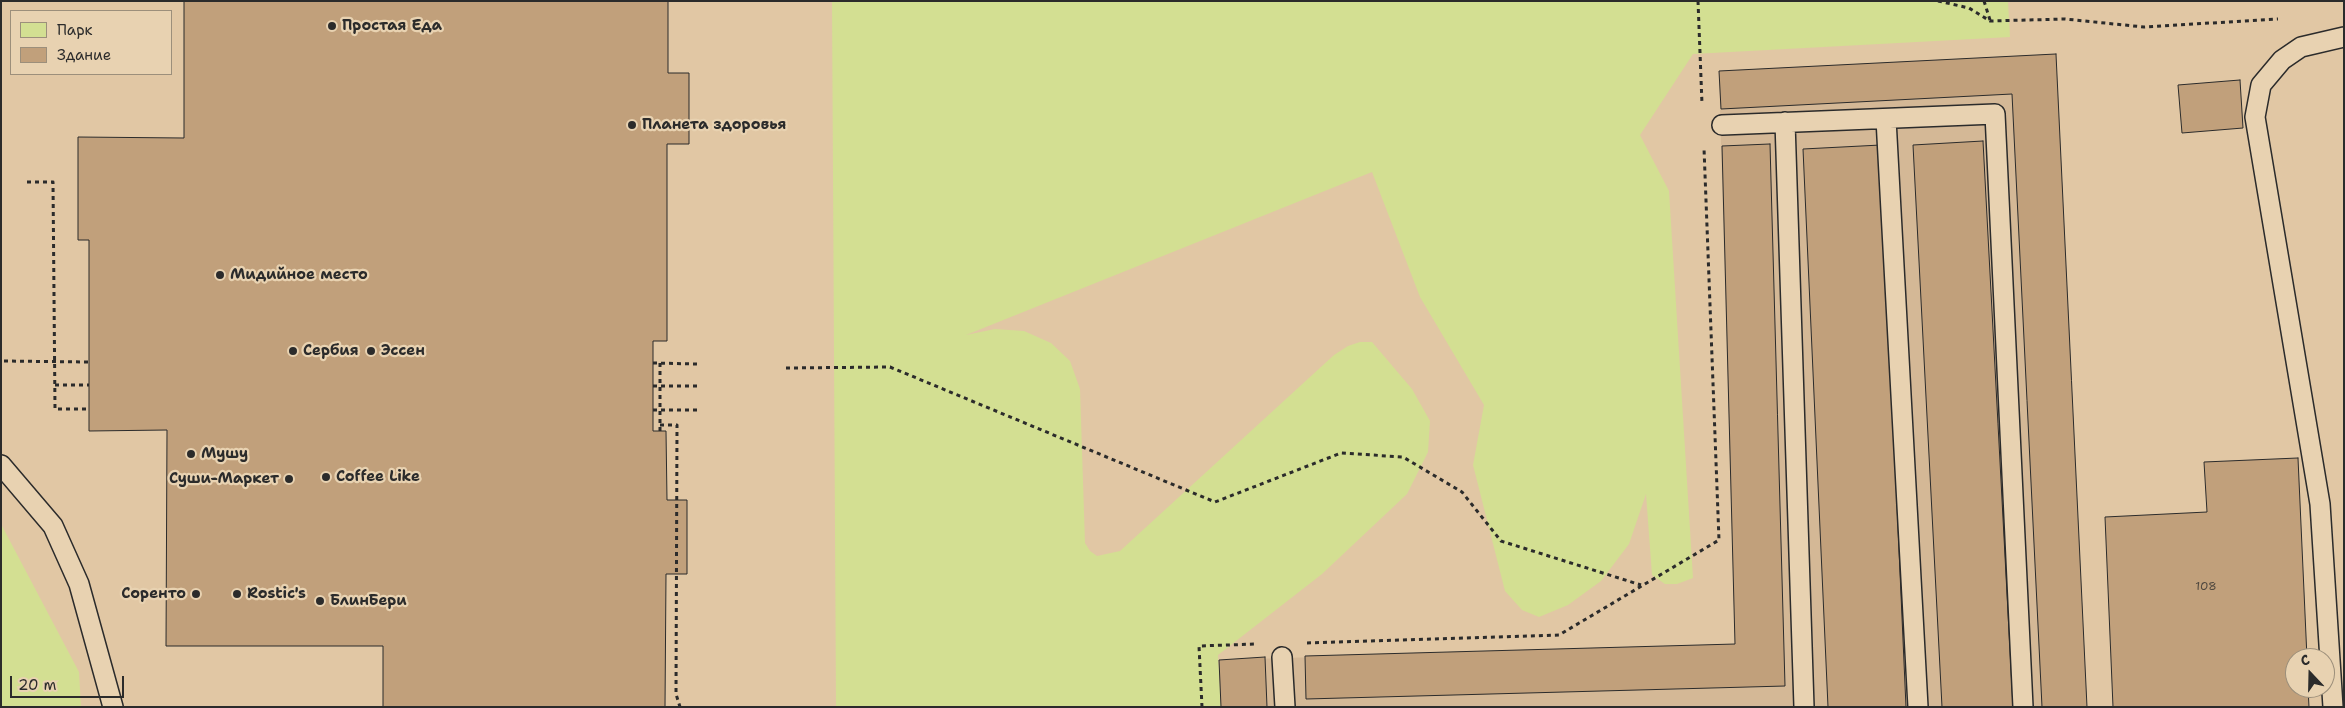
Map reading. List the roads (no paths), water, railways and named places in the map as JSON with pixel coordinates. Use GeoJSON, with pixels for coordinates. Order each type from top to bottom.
{"type":"FeatureCollection","features":[{"type":"Feature","properties":{"kind":"lane"},"geometry":{"type":"LineString","coordinates":[[2333,707],[2320,504],[2255,117],[2261,85],[2282,60],[2301,47],[2344,36]]}},
{"type":"Feature","properties":{"kind":"lane"},"geometry":{"type":"LineString","coordinates":[[1722,125],[1995,114],[2023,707]]}},
{"type":"Feature","properties":{"kind":"lane"},"geometry":{"type":"LineString","coordinates":[[1886,119],[1918,707]]}},
{"type":"Feature","properties":{"kind":"lane"},"geometry":{"type":"LineString","coordinates":[[1785,122],[1804,707],[1800,707]]}},
{"type":"Feature","properties":{"kind":"lane"},"geometry":{"type":"LineString","coordinates":[[1,465],[53,526],[80,584],[112,707]]}},
{"type":"Feature","properties":{"kind":"lane"},"geometry":{"type":"LineString","coordinates":[[1282,657],[1285,707]]}},
{"type":"Feature","properties":{"kind":"place","name":"Простая Еда"},"geometry":{"type":"Point","coordinates":[332,26]}},
{"type":"Feature","properties":{"kind":"place","name":"Планета здоровья"},"geometry":{"type":"Point","coordinates":[632,125]}},
{"type":"Feature","properties":{"kind":"place","name":"Мидийное место"},"geometry":{"type":"Point","coordinates":[220,275]}},
{"type":"Feature","properties":{"kind":"place","name":"Сербия"},"geometry":{"type":"Point","coordinates":[293,351]}},
{"type":"Feature","properties":{"kind":"place","name":"Эссен"},"geometry":{"type":"Point","coordinates":[371,351]}},
{"type":"Feature","properties":{"kind":"place","name":"Мушу"},"geometry":{"type":"Point","coordinates":[191,454]}},
{"type":"Feature","properties":{"kind":"place","name":"Coffee Like"},"geometry":{"type":"Point","coordinates":[326,477]}},
{"type":"Feature","properties":{"kind":"place","name":"Суши-Маркет"},"geometry":{"type":"Point","coordinates":[289,479]}},
{"type":"Feature","properties":{"kind":"place","name":"Соренто"},"geometry":{"type":"Point","coordinates":[196,594]}},
{"type":"Feature","properties":{"kind":"place","name":"Rostic's"},"geometry":{"type":"Point","coordinates":[237,594]}},
{"type":"Feature","properties":{"kind":"place","name":"БлинБери"},"geometry":{"type":"Point","coordinates":[320,601]}}]}
